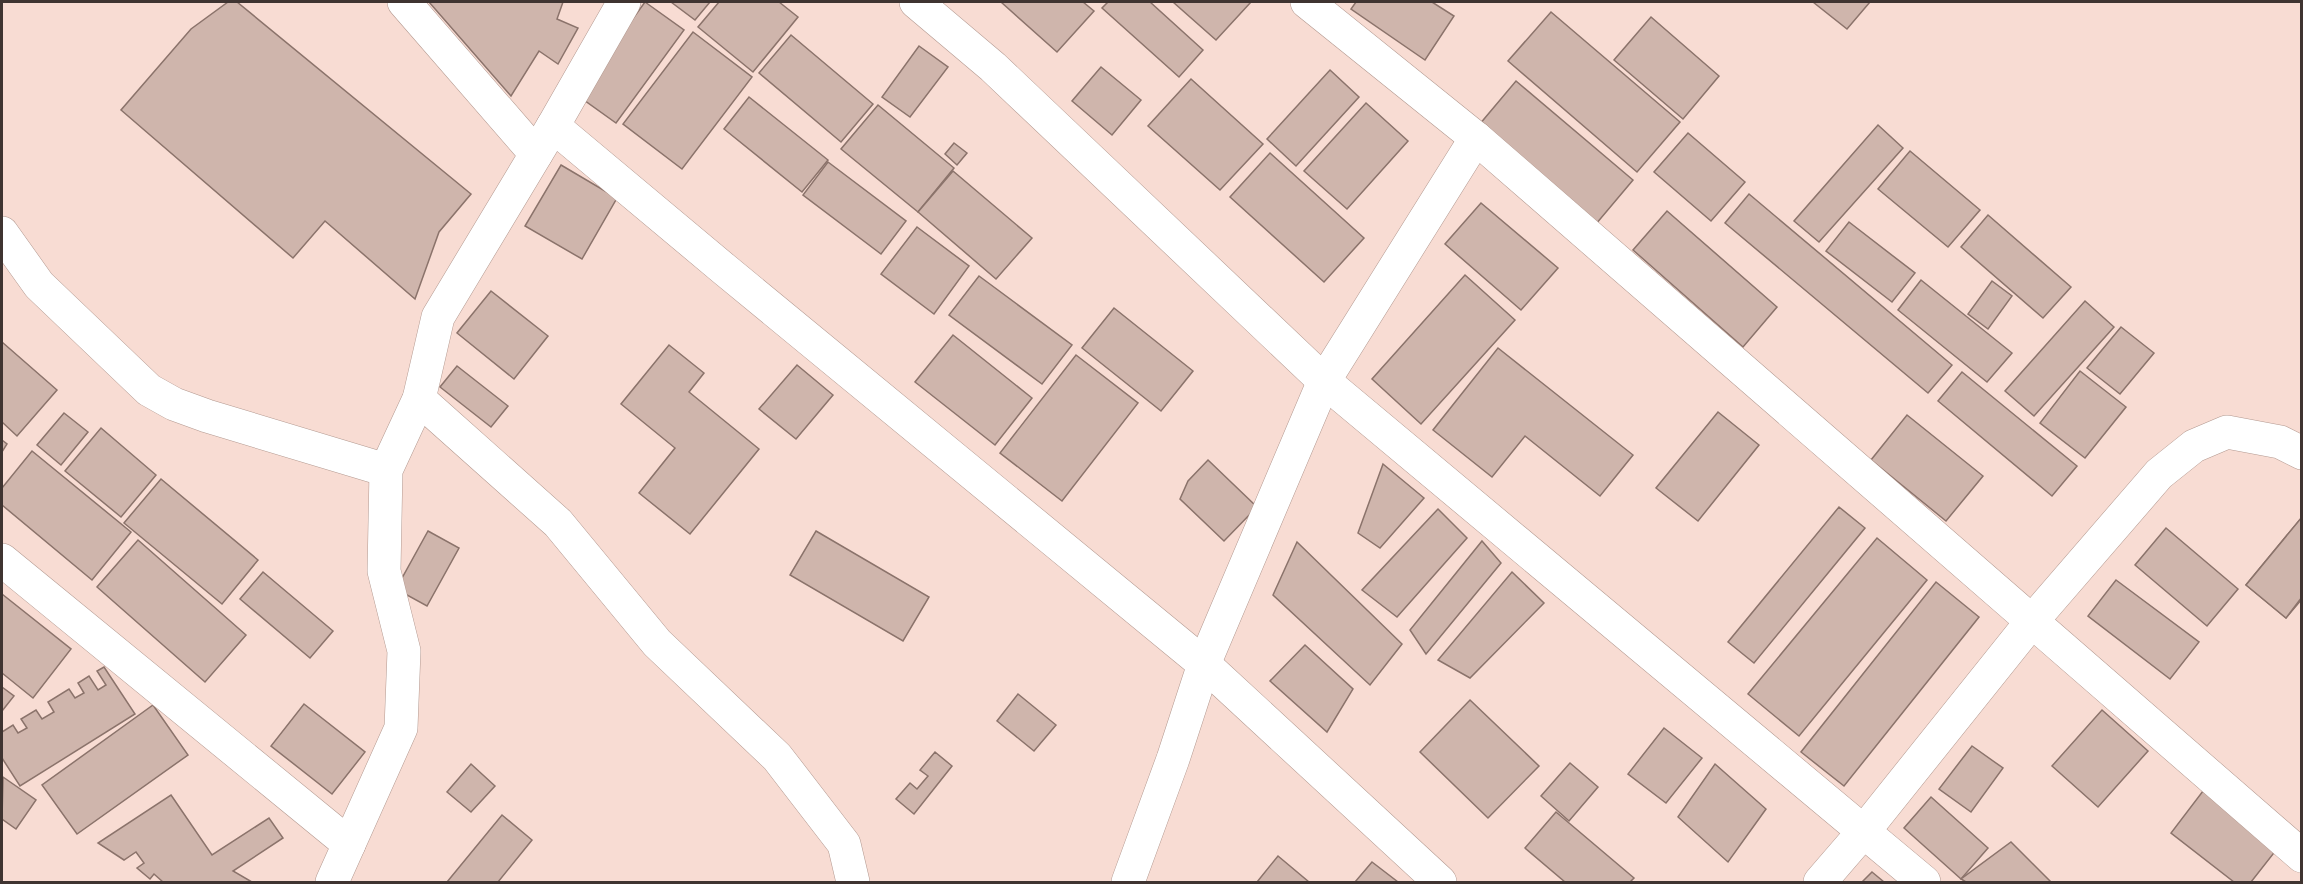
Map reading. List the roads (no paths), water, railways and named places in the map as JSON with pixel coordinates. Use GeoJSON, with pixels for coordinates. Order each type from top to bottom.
{"type":"FeatureCollection","features":[{"type":"Feature","properties":{"kind":"street"},"geometry":{"type":"LineString","coordinates":[[404,2],[536,154]]}},
{"type":"Feature","properties":{"kind":"street"},"geometry":{"type":"LineString","coordinates":[[332,882],[401,728],[404,651],[384,571],[386,470],[419,399],[438,318],[624,2]]}},
{"type":"Feature","properties":{"kind":"street"},"geometry":{"type":"LineString","coordinates":[[916,2],[1001,74],[1324,381],[1924,882]]}},
{"type":"Feature","properties":{"kind":"street"},"geometry":{"type":"LineString","coordinates":[[1308,2],[1476,138],[2301,856]]}},
{"type":"Feature","properties":{"kind":"street"},"geometry":{"type":"LineString","coordinates":[[553,126],[1204,664],[1440,882]]}},
{"type":"Feature","properties":{"kind":"street"},"geometry":{"type":"LineString","coordinates":[[1128,882],[1173,759],[1204,664],[1324,381],[1476,138]]}},
{"type":"Feature","properties":{"kind":"street"},"geometry":{"type":"LineString","coordinates":[[2,234],[39,285],[149,390],[174,404],[207,416],[386,470]]}},
{"type":"Feature","properties":{"kind":"street"},"geometry":{"type":"LineString","coordinates":[[419,399],[558,523],[657,643],[777,757],[844,844],[853,882]]}},
{"type":"Feature","properties":{"kind":"street"},"geometry":{"type":"LineString","coordinates":[[1820,882],[1864,831],[2032,621],[2158,474],[2194,446],[2227,432],[2280,442],[2301,453]]}},
{"type":"Feature","properties":{"kind":"street"},"geometry":{"type":"LineString","coordinates":[[2,560],[349,844]]}}]}
